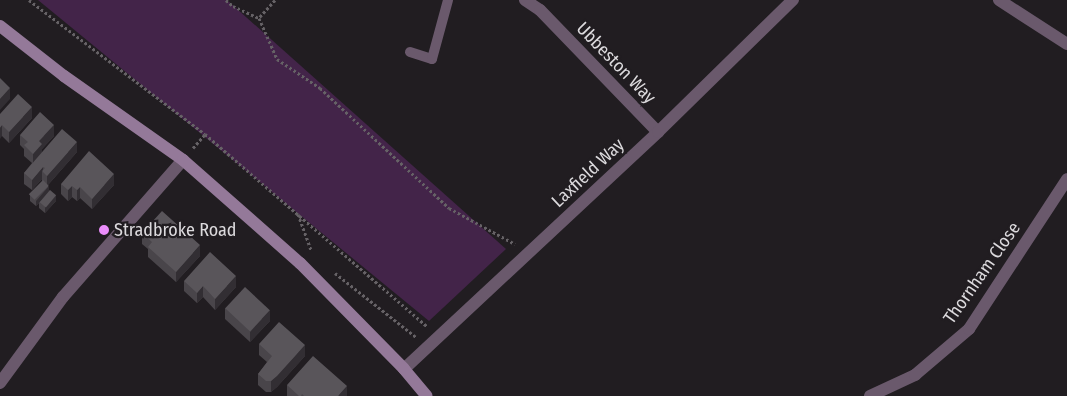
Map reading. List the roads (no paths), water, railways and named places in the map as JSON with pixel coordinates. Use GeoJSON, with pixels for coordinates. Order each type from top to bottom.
{"type":"FeatureCollection","features":[{"type":"Feature","properties":{"kind":"main road"},"geometry":{"type":"LineString","coordinates":[[0,26],[64,76],[183,160],[300,263],[404,369],[427,396]]}},
{"type":"Feature","properties":{"kind":"street","name":"Ubbeston Way"},"geometry":{"type":"LineString","coordinates":[[525,0],[540,10],[658,132]]}},
{"type":"Feature","properties":{"kind":"street","name":"Laxfield Way"},"geometry":{"type":"LineString","coordinates":[[404,369],[658,132],[793,0]]}},
{"type":"Feature","properties":{"kind":"street"},"geometry":{"type":"LineString","coordinates":[[999,0],[1067,44]]}},
{"type":"Feature","properties":{"kind":"street"},"geometry":{"type":"LineString","coordinates":[[0,383],[4,367],[183,160]]}},
{"type":"Feature","properties":{"kind":"street","name":"Thornham Close"},"geometry":{"type":"LineString","coordinates":[[870,396],[915,375],[969,329],[1065,188]]}},
{"type":"Feature","properties":{"kind":"lane"},"geometry":{"type":"LineString","coordinates":[[410,52],[432,59],[448,0]]}},
{"type":"Feature","properties":{"kind":"place","name":"Stradbroke Road"},"geometry":{"type":"Point","coordinates":[104,230]}}]}
